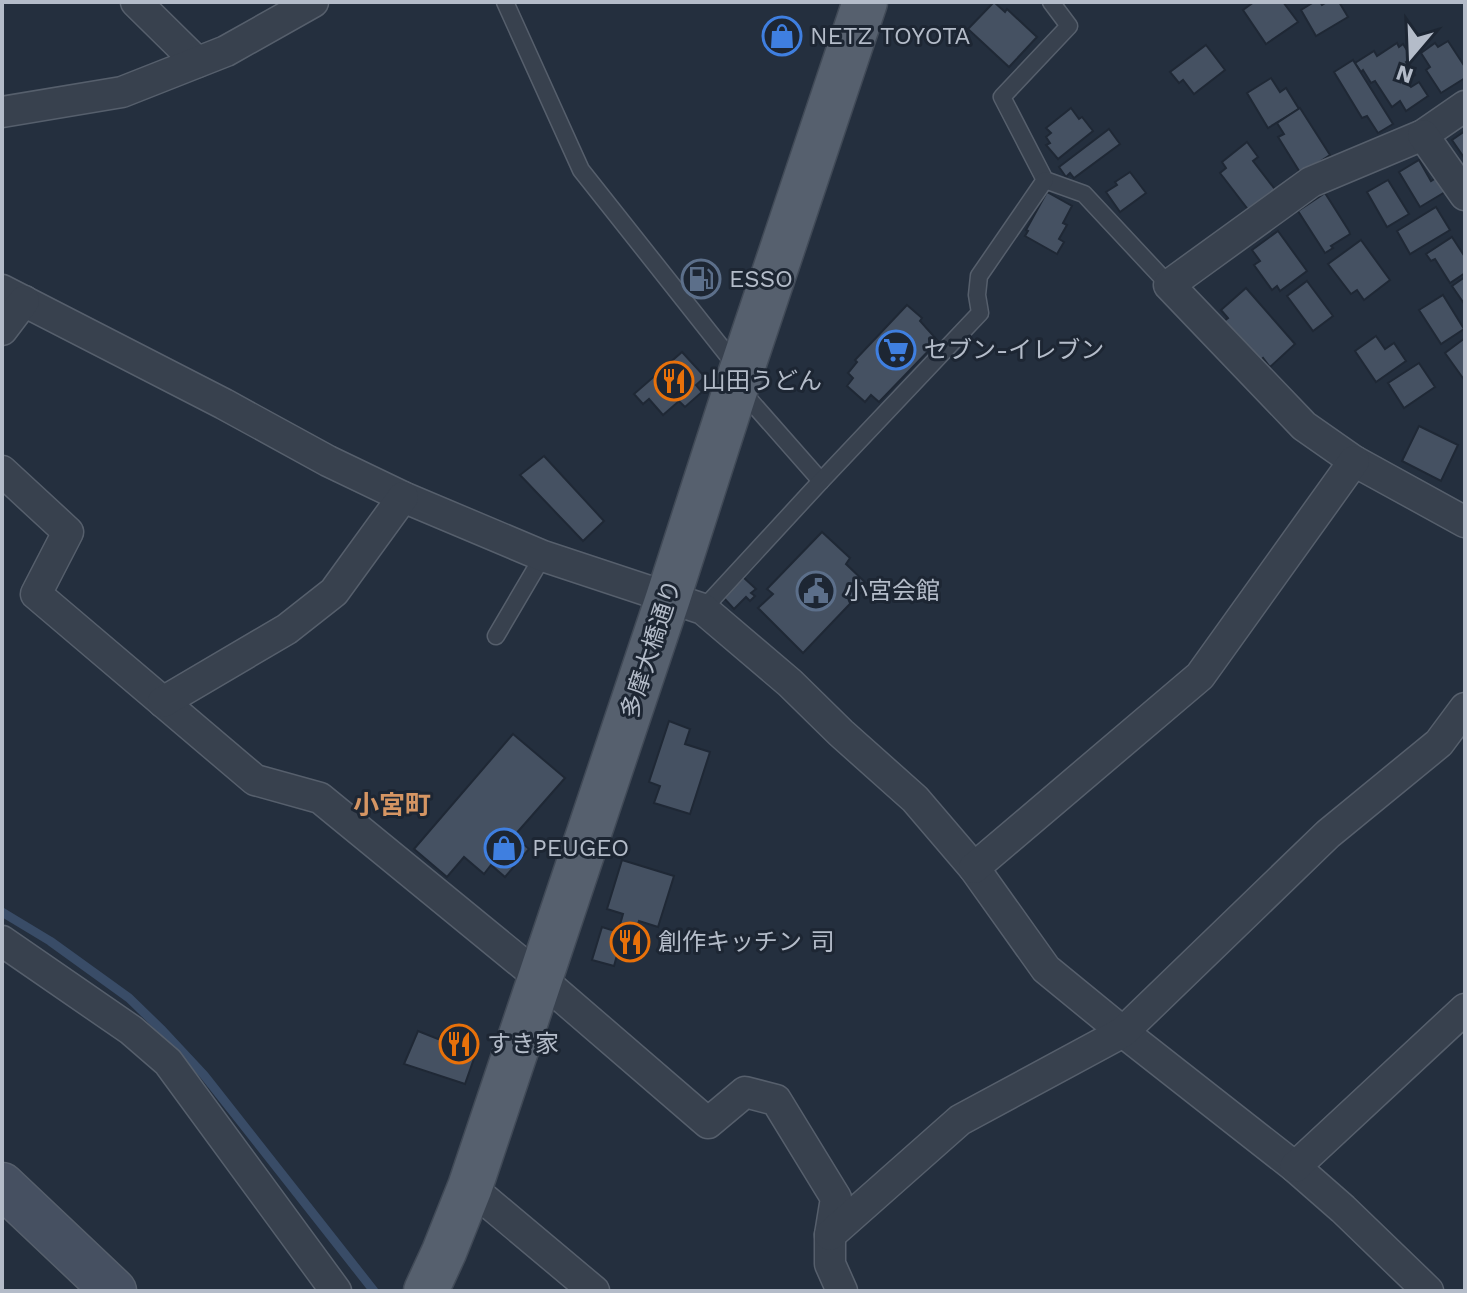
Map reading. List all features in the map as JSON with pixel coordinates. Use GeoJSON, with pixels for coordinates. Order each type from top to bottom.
{"type":"FeatureCollection","features":[{"type":"Feature","properties":{"kind":"main road","name":"多摩大橋通り"},"geometry":{"type":"LineString","coordinates":[[426,1291],[470,1187],[541,979],[686,604],[739,379],[865,2]]}},
{"type":"Feature","properties":{"kind":"main road"},"geometry":{"type":"LineString","coordinates":[[2,1185],[114,1291]]}},
{"type":"Feature","properties":{"kind":"street"},"geometry":{"type":"LineString","coordinates":[[136,2],[197,62]]}},
{"type":"Feature","properties":{"kind":"street"},"geometry":{"type":"LineString","coordinates":[[2,112],[122,92],[226,51],[313,2]]}},
{"type":"Feature","properties":{"kind":"street"},"geometry":{"type":"LineString","coordinates":[[1465,106],[1423,135],[1311,182],[1169,285],[1304,426],[1354,461],[1465,522]]}},
{"type":"Feature","properties":{"kind":"street"},"geometry":{"type":"LineString","coordinates":[[1423,135],[1465,195]]}},
{"type":"Feature","properties":{"kind":"street"},"geometry":{"type":"LineString","coordinates":[[2,330],[13,296],[403,497],[543,556],[686,604],[790,683],[915,799],[974,868],[1046,969],[1295,1167],[1428,1291]]}},
{"type":"Feature","properties":{"kind":"street"},"geometry":{"type":"LineString","coordinates":[[974,868],[1200,676],[1354,461]]}},
{"type":"Feature","properties":{"kind":"street"},"geometry":{"type":"LineString","coordinates":[[2,471],[68,532],[36,594],[255,780],[320,798],[541,979],[708,1123],[745,1092],[776,1100],[836,1198],[830,1235],[830,1264],[842,1291]]}},
{"type":"Feature","properties":{"kind":"street"},"geometry":{"type":"LineString","coordinates":[[163,702],[287,629],[334,592],[403,497]]}},
{"type":"Feature","properties":{"kind":"street"},"geometry":{"type":"LineString","coordinates":[[830,1235],[960,1120],[1123,1032],[1328,834],[1439,743],[1465,708]]}},
{"type":"Feature","properties":{"kind":"street"},"geometry":{"type":"LineString","coordinates":[[2,941],[131,1030],[168,1062],[336,1291]]}},
{"type":"Feature","properties":{"kind":"street"},"geometry":{"type":"LineString","coordinates":[[1295,1167],[1465,1009]]}},
{"type":"Feature","properties":{"kind":"street"},"geometry":{"type":"LineString","coordinates":[[470,1187],[594,1291]]}},
{"type":"Feature","properties":{"kind":"lane"},"geometry":{"type":"LineString","coordinates":[[505,2],[581,170],[739,379],[821,481]]}},
{"type":"Feature","properties":{"kind":"lane"},"geometry":{"type":"LineString","coordinates":[[1051,2],[1069,26],[1002,97],[1045,180],[1084,194],[1169,285]]}},
{"type":"Feature","properties":{"kind":"lane"},"geometry":{"type":"LineString","coordinates":[[686,604],[821,481],[980,313],[977,295],[979,276],[1045,180]]}},
{"type":"Feature","properties":{"kind":"lane"},"geometry":{"type":"LineString","coordinates":[[496,636],[543,556]]}},
{"type":"Feature","properties":{"kind":"building"},"geometry":{"type":"Polygon","coordinates":[[[994,2],[1005,12],[1007,9],[1037,37],[1009,67],[968,29],[994,2]]]}},
{"type":"Feature","properties":{"kind":"building"},"geometry":{"type":"Polygon","coordinates":[[[1254,2],[1283,2],[1298,22],[1266,44],[1243,10],[1254,2]]]}},
{"type":"Feature","properties":{"kind":"building"},"geometry":{"type":"Polygon","coordinates":[[[1314,2],[1322,5],[1339,2],[1348,17],[1316,36],[1301,10],[1314,2]]]}},
{"type":"Feature","properties":{"kind":"building"},"geometry":{"type":"Polygon","coordinates":[[[1448,41],[1465,67],[1465,78],[1441,93],[1426,70],[1430,67],[1421,53],[1435,43],[1438,47],[1448,41]]]}},
{"type":"Feature","properties":{"kind":"building"},"geometry":{"type":"Polygon","coordinates":[[[1397,43],[1399,47],[1403,44],[1412,58],[1406,62],[1415,75],[1406,81],[1411,87],[1419,82],[1428,96],[1406,111],[1400,101],[1392,107],[1375,81],[1371,83],[1355,63],[1374,51],[1377,56],[1397,43]]]}},
{"type":"Feature","properties":{"kind":"building"},"geometry":{"type":"Polygon","coordinates":[[[1206,45],[1225,70],[1194,94],[1183,80],[1179,83],[1170,72],[1206,45]]]}},
{"type":"Feature","properties":{"kind":"building"},"geometry":{"type":"Polygon","coordinates":[[[1353,60],[1393,124],[1378,133],[1367,116],[1362,118],[1334,72],[1353,60]]]}},
{"type":"Feature","properties":{"kind":"building"},"geometry":{"type":"Polygon","coordinates":[[[1271,78],[1280,92],[1286,88],[1299,109],[1268,128],[1247,93],[1271,78]]]}},
{"type":"Feature","properties":{"kind":"building"},"geometry":{"type":"Polygon","coordinates":[[[1071,108],[1093,131],[1058,159],[1046,145],[1050,143],[1046,137],[1051,133],[1046,128],[1071,108]]]}},
{"type":"Feature","properties":{"kind":"building"},"geometry":{"type":"Polygon","coordinates":[[[1300,108],[1330,155],[1301,174],[1278,137],[1284,134],[1277,123],[1300,108]]]}},
{"type":"Feature","properties":{"kind":"building"},"geometry":{"type":"Polygon","coordinates":[[[1109,129],[1120,144],[1074,178],[1070,173],[1066,177],[1059,167],[1109,129]]]}},
{"type":"Feature","properties":{"kind":"building"},"geometry":{"type":"Polygon","coordinates":[[[1465,131],[1465,159],[1452,140],[1465,131]]]}},
{"type":"Feature","properties":{"kind":"building"},"geometry":{"type":"Polygon","coordinates":[[[1247,142],[1258,157],[1253,161],[1277,192],[1250,212],[1220,173],[1226,168],[1222,162],[1247,142]]]}},
{"type":"Feature","properties":{"kind":"building"},"geometry":{"type":"Polygon","coordinates":[[[1419,160],[1431,181],[1436,178],[1445,192],[1420,207],[1399,172],[1419,160]]]}},
{"type":"Feature","properties":{"kind":"building"},"geometry":{"type":"Polygon","coordinates":[[[1130,172],[1146,193],[1120,212],[1106,192],[1130,172]]]}},
{"type":"Feature","properties":{"kind":"building"},"geometry":{"type":"Polygon","coordinates":[[[1388,180],[1409,214],[1387,227],[1367,192],[1388,180]]]}},
{"type":"Feature","properties":{"kind":"building"},"geometry":{"type":"Polygon","coordinates":[[[1047,192],[1072,206],[1063,223],[1067,225],[1059,239],[1064,242],[1057,254],[1025,236],[1047,192]]]}},
{"type":"Feature","properties":{"kind":"building"},"geometry":{"type":"Polygon","coordinates":[[[1325,193],[1350,234],[1325,253],[1298,211],[1325,193]]]}},
{"type":"Feature","properties":{"kind":"building"},"geometry":{"type":"Polygon","coordinates":[[[1436,207],[1450,230],[1410,254],[1397,231],[1436,207]]]}},
{"type":"Feature","properties":{"kind":"building"},"geometry":{"type":"Polygon","coordinates":[[[1278,231],[1307,271],[1280,291],[1277,286],[1272,290],[1254,265],[1260,261],[1252,250],[1278,231]]]}},
{"type":"Feature","properties":{"kind":"building"},"geometry":{"type":"Polygon","coordinates":[[[1452,237],[1465,257],[1465,273],[1450,283],[1435,259],[1431,261],[1426,254],[1452,237]]]}},
{"type":"Feature","properties":{"kind":"building"},"geometry":{"type":"Polygon","coordinates":[[[1361,240],[1390,280],[1364,300],[1357,290],[1351,294],[1328,264],[1361,240]]]}},
{"type":"Feature","properties":{"kind":"building"},"geometry":{"type":"Polygon","coordinates":[[[1465,277],[1465,305],[1452,286],[1465,277]]]}},
{"type":"Feature","properties":{"kind":"building"},"geometry":{"type":"Polygon","coordinates":[[[1307,281],[1333,316],[1313,331],[1287,296],[1307,281]]]}},
{"type":"Feature","properties":{"kind":"building"},"geometry":{"type":"Polygon","coordinates":[[[1246,288],[1295,344],[1270,367],[1263,358],[1257,363],[1223,322],[1228,318],[1221,310],[1246,288]]]}},
{"type":"Feature","properties":{"kind":"building"},"geometry":{"type":"Polygon","coordinates":[[[1443,295],[1464,329],[1441,344],[1419,310],[1443,295]]]}},
{"type":"Feature","properties":{"kind":"building","name":"セブン-イレブン"},"geometry":{"type":"Polygon","coordinates":[[[907,305],[922,318],[920,321],[938,341],[879,402],[871,395],[865,402],[847,386],[853,378],[848,373],[857,362],[855,360],[907,305]]]}},
{"type":"Feature","properties":{"kind":"building"},"geometry":{"type":"Polygon","coordinates":[[[1376,336],[1385,349],[1394,343],[1406,361],[1376,382],[1355,351],[1376,336]]]}},
{"type":"Feature","properties":{"kind":"building"},"geometry":{"type":"Polygon","coordinates":[[[1465,338],[1465,381],[1445,353],[1465,338]]]}},
{"type":"Feature","properties":{"kind":"building","name":"山田うどん"},"geometry":{"type":"Polygon","coordinates":[[[682,352],[705,377],[696,385],[702,392],[685,407],[679,401],[663,415],[649,399],[643,404],[634,394],[682,352]]]}},
{"type":"Feature","properties":{"kind":"building"},"geometry":{"type":"Polygon","coordinates":[[[1419,363],[1435,387],[1404,408],[1388,383],[1419,363]]]}},
{"type":"Feature","properties":{"kind":"building"},"geometry":{"type":"Polygon","coordinates":[[[1419,426],[1458,445],[1441,481],[1402,461],[1419,426]]]}},
{"type":"Feature","properties":{"kind":"building"},"geometry":{"type":"Polygon","coordinates":[[[544,456],[604,521],[583,541],[520,475],[544,456]]]}},
{"type":"Feature","properties":{"kind":"building","name":"小宮会館"},"geometry":{"type":"Polygon","coordinates":[[[822,532],[850,558],[846,564],[868,585],[803,653],[758,608],[773,594],[767,589],[822,532]]]}},
{"type":"Feature","properties":{"kind":"building"},"geometry":{"type":"Polygon","coordinates":[[[743,577],[756,589],[751,593],[755,596],[750,601],[746,597],[734,609],[723,597],[743,577]]]}},
{"type":"Feature","properties":{"kind":"building"},"geometry":{"type":"Polygon","coordinates":[[[669,721],[690,729],[685,744],[710,752],[690,814],[654,803],[660,786],[649,782],[669,721]]]}},
{"type":"Feature","properties":{"kind":"building"},"geometry":{"type":"Polygon","coordinates":[[[513,734],[565,778],[514,836],[529,849],[505,877],[491,865],[484,874],[464,857],[447,877],[414,849],[513,734]]]}},
{"type":"Feature","properties":{"kind":"building"},"geometry":{"type":"Polygon","coordinates":[[[622,860],[674,876],[658,927],[639,921],[629,951],[619,948],[614,966],[592,960],[602,927],[618,932],[623,914],[607,909],[622,860]]]}},
{"type":"Feature","properties":{"kind":"building"},"geometry":{"type":"Polygon","coordinates":[[[418,1031],[438,1039],[442,1033],[477,1050],[465,1084],[404,1064],[418,1031]]]}},
{"type":"Feature","properties":{"kind":"waterway"},"geometry":{"type":"LineString","coordinates":[[2,912],[50,941],[129,998],[162,1030],[204,1075],[374,1291]]}},
{"type":"Feature","properties":{"kind":"place","name":"NETZ TOYOTA"},"geometry":{"type":"Point","coordinates":[782,36]}},
{"type":"Feature","properties":{"kind":"place","name":"ESSO"},"geometry":{"type":"Point","coordinates":[701,279]}},
{"type":"Feature","properties":{"kind":"place","name":"セブン-イレブン"},"geometry":{"type":"Point","coordinates":[896,350]}},
{"type":"Feature","properties":{"kind":"place","name":"山田うどん"},"geometry":{"type":"Point","coordinates":[674,381]}},
{"type":"Feature","properties":{"kind":"place","name":"小宮会館"},"geometry":{"type":"Point","coordinates":[816,591]}},
{"type":"Feature","properties":{"kind":"place","name":"PEUGEO"},"geometry":{"type":"Point","coordinates":[504,848]}},
{"type":"Feature","properties":{"kind":"place","name":"創作キッチン 司"},"geometry":{"type":"Point","coordinates":[630,942]}},
{"type":"Feature","properties":{"kind":"place","name":"すき家"},"geometry":{"type":"Point","coordinates":[459,1044]}},
{"type":"Feature","properties":{"kind":"district","name":"小宮町"},"geometry":{"type":"Point","coordinates":[392,805]}}]}
